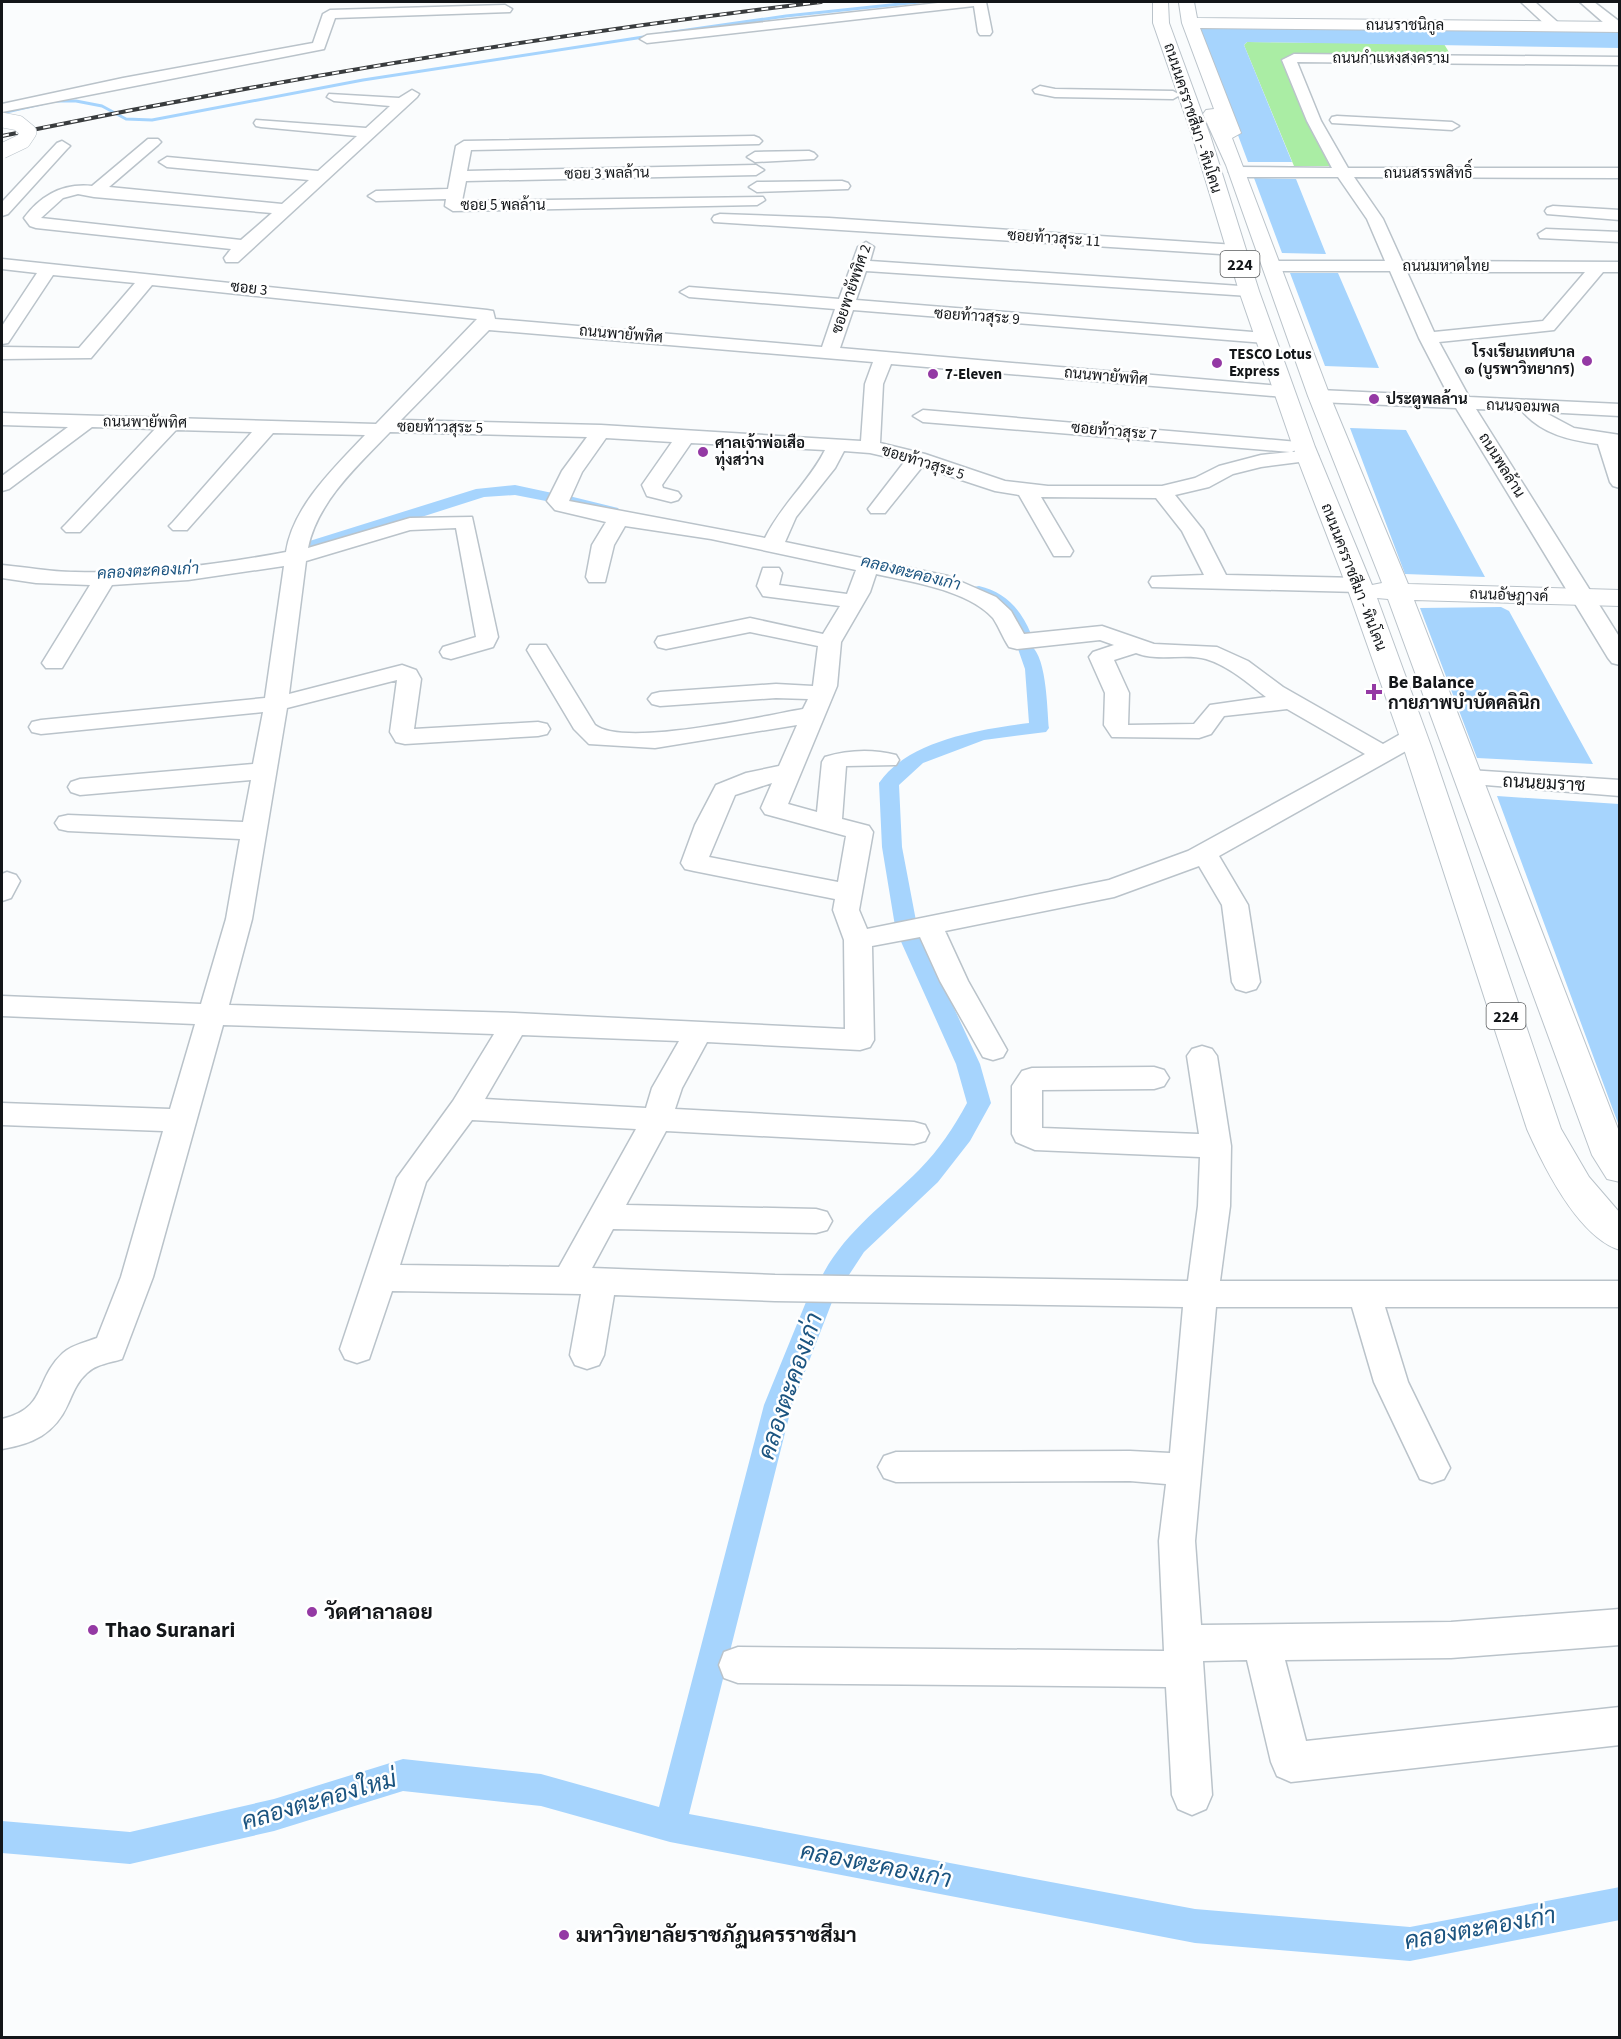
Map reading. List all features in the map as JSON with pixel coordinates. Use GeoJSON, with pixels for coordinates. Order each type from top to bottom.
{"type":"FeatureCollection","features":[{"type":"Feature","properties":{"kind":"main road"},"geometry":{"type":"LineString","coordinates":[[1149,2],[1150,22],[1186,135],[1209,165]]}},
{"type":"Feature","properties":{"kind":"main road","name":"ถนนนครราชสีมา - หินโคน"},"geometry":{"type":"LineString","coordinates":[[1160,2],[1161,23],[1210,135],[1209,165],[1265,338],[1306,452],[1360,588],[1413,737],[1544,1129],[1564,1172],[1593,1211],[1620,1236]]}},
{"type":"Feature","properties":{"kind":"main road"},"geometry":{"type":"LineString","coordinates":[[1177,2],[1179,23],[1210,135],[1236,168]]}},
{"type":"Feature","properties":{"kind":"main road"},"geometry":{"type":"LineString","coordinates":[[1187,2],[1190,23],[1232,135],[1236,168],[1319,396],[1398,591],[1610,1155],[1620,1169]]}},
{"type":"Feature","properties":{"kind":"main road","name":"ถนนราชนิกูล"},"geometry":{"type":"LineString","coordinates":[[1190,23],[1618,27]]}},
{"type":"Feature","properties":{"kind":"main road"},"geometry":{"type":"LineString","coordinates":[[1284,391],[1319,396]]}},
{"type":"Feature","properties":{"kind":"main road","name":"ถนนอัษฎางค์"},"geometry":{"type":"LineString","coordinates":[[1360,588],[1620,598]]}},
{"type":"Feature","properties":{"kind":"main road"},"geometry":{"type":"LineString","coordinates":[[1427,777],[1469,778]]}},
{"type":"Feature","properties":{"kind":"street"},"geometry":{"type":"LineString","coordinates":[[798,10],[878,2]]}},
{"type":"Feature","properties":{"kind":"street"},"geometry":{"type":"LineString","coordinates":[[648,39],[979,2],[985,32]]}},
{"type":"Feature","properties":{"kind":"street"},"geometry":{"type":"LineString","coordinates":[[1528,2],[1555,26]]}},
{"type":"Feature","properties":{"kind":"street"},"geometry":{"type":"LineString","coordinates":[[1587,2],[1618,27]]}},
{"type":"Feature","properties":{"kind":"street"},"geometry":{"type":"LineString","coordinates":[[2,108],[123,82],[319,46],[331,8],[505,9]]}},
{"type":"Feature","properties":{"kind":"street","name":"ถนนกำแหงสงคราม"},"geometry":{"type":"LineString","coordinates":[[1344,173],[1314,121],[1289,60],[1294,58],[1620,61]]}},
{"type":"Feature","properties":{"kind":"street"},"geometry":{"type":"LineString","coordinates":[[1040,90],[1055,93],[1173,95]]}},
{"type":"Feature","properties":{"kind":"street"},"geometry":{"type":"LineString","coordinates":[[205,284],[407,98],[334,97]]}},
{"type":"Feature","properties":{"kind":"street"},"geometry":{"type":"LineString","coordinates":[[1377,122],[1375,109],[1405,108]]}},
{"type":"Feature","properties":{"kind":"street"},"geometry":{"type":"LineString","coordinates":[[2,120],[18,123],[29,132],[23,141],[2,151]]}},
{"type":"Feature","properties":{"kind":"street"},"geometry":{"type":"LineString","coordinates":[[1337,120],[1452,126]]}},
{"type":"Feature","properties":{"kind":"street"},"geometry":{"type":"LineString","coordinates":[[261,123],[368,133]]}},
{"type":"Feature","properties":{"kind":"street"},"geometry":{"type":"LineString","coordinates":[[94,192],[153,142]]}},
{"type":"Feature","properties":{"kind":"street"},"geometry":{"type":"LineString","coordinates":[[2,211],[62,146]]}},
{"type":"Feature","properties":{"kind":"street","name":"ซอย 5 พลล้าน"},"geometry":{"type":"LineString","coordinates":[[755,149],[464,146],[453,206],[712,201],[757,193],[842,186]]}},
{"type":"Feature","properties":{"kind":"street"},"geometry":{"type":"LineString","coordinates":[[759,220],[755,149],[809,156]]}},
{"type":"Feature","properties":{"kind":"street","name":"ซอย 3 พลล้าน"},"geometry":{"type":"LineString","coordinates":[[442,166],[460,171],[755,149]]}},
{"type":"Feature","properties":{"kind":"street"},"geometry":{"type":"LineString","coordinates":[[166,162],[321,176]]}},
{"type":"Feature","properties":{"kind":"street","name":"ถนนสรรพสิทธิ์"},"geometry":{"type":"LineString","coordinates":[[1236,168],[1344,173],[1620,173]]}},
{"type":"Feature","properties":{"kind":"street"},"geometry":{"type":"LineString","coordinates":[[1344,173],[1375,219],[1395,266]]}},
{"type":"Feature","properties":{"kind":"street"},"geometry":{"type":"LineString","coordinates":[[246,246],[36,223],[32,218],[57,195],[77,189],[286,209]]}},
{"type":"Feature","properties":{"kind":"street"},"geometry":{"type":"LineString","coordinates":[[376,196],[456,194]]}},
{"type":"Feature","properties":{"kind":"street","name":"ซอยท้าวสุระ 11"},"geometry":{"type":"LineString","coordinates":[[712,201],[713,218],[1236,250]]}},
{"type":"Feature","properties":{"kind":"street"},"geometry":{"type":"LineString","coordinates":[[1552,211],[1620,215]]}},
{"type":"Feature","properties":{"kind":"street","name":"ซอยพายัพทิศ 2"},"geometry":{"type":"LineString","coordinates":[[830,352],[873,226]]}},
{"type":"Feature","properties":{"kind":"street"},"geometry":{"type":"LineString","coordinates":[[1546,234],[1620,237]]}},
{"type":"Feature","properties":{"kind":"street","name":"ซอย 3"},"geometry":{"type":"LineString","coordinates":[[2,264],[487,315],[485,324]]}},
{"type":"Feature","properties":{"kind":"street"},"geometry":{"type":"LineString","coordinates":[[860,265],[1250,291]]}},
{"type":"Feature","properties":{"kind":"street","name":"ถนนมหาดไทย"},"geometry":{"type":"LineString","coordinates":[[1272,266],[1620,267]]}},
{"type":"Feature","properties":{"kind":"street","name":"ถนนพลล้าน"},"geometry":{"type":"LineString","coordinates":[[1395,266],[1428,338],[1463,404],[1620,658]]}},
{"type":"Feature","properties":{"kind":"street"},"geometry":{"type":"LineString","coordinates":[[1428,338],[1548,326],[1598,267]]}},
{"type":"Feature","properties":{"kind":"street"},"geometry":{"type":"LineString","coordinates":[[2,339],[49,268]]}},
{"type":"Feature","properties":{"kind":"street"},"geometry":{"type":"LineString","coordinates":[[84,354],[149,278]]}},
{"type":"Feature","properties":{"kind":"street","name":"ซอยท้าวสุระ 9"},"geometry":{"type":"LineString","coordinates":[[689,292],[1265,338]]}},
{"type":"Feature","properties":{"kind":"street"},"geometry":{"type":"LineString","coordinates":[[2,1434],[32,1426],[52,1404],[73,1365],[87,1356],[110,1349],[137,1277],[239,919],[276,704],[298,544],[304,523],[336,480],[485,324]]}},
{"type":"Feature","properties":{"kind":"street","name":"ถนนพายัพทิศ"},"geometry":{"type":"LineString","coordinates":[[485,324],[1284,391]]}},
{"type":"Feature","properties":{"kind":"street"},"geometry":{"type":"LineString","coordinates":[[2,353],[105,355]]}},
{"type":"Feature","properties":{"kind":"street"},"geometry":{"type":"LineString","coordinates":[[870,447],[874,384],[884,357]]}},
{"type":"Feature","properties":{"kind":"street","name":"ถนนจอมพล"},"geometry":{"type":"LineString","coordinates":[[1319,396],[1620,410]]}},
{"type":"Feature","properties":{"kind":"street"},"geometry":{"type":"LineString","coordinates":[[1529,407],[1537,418],[1552,428],[1613,440],[1620,482]]}},
{"type":"Feature","properties":{"kind":"street","name":"ซอยท้าวสุระ 7"},"geometry":{"type":"LineString","coordinates":[[923,416],[1306,452]]}},
{"type":"Feature","properties":{"kind":"street","name":"ถนนพายัพทิศ"},"geometry":{"type":"LineString","coordinates":[[2,419],[384,428]]}},
{"type":"Feature","properties":{"kind":"street"},"geometry":{"type":"LineString","coordinates":[[2,484],[88,421]]}},
{"type":"Feature","properties":{"kind":"street"},"geometry":{"type":"LineString","coordinates":[[73,528],[172,423]]}},
{"type":"Feature","properties":{"kind":"street"},"geometry":{"type":"LineString","coordinates":[[180,526],[269,425]]}},
{"type":"Feature","properties":{"kind":"street","name":"ซอยท้าวสุระ 5"},"geometry":{"type":"LineString","coordinates":[[384,428],[601,431],[870,447],[918,459],[1002,487],[1026,490],[1162,492],[1202,483],[1226,470],[1306,452]]}},
{"type":"Feature","properties":{"kind":"street"},"geometry":{"type":"LineString","coordinates":[[601,431],[572,471],[557,501],[562,506],[619,519],[772,546],[940,582],[988,602],[1003,616],[1017,642],[1102,633],[1151,651],[1209,652],[1240,666],[1290,701],[1381,753]]}},
{"type":"Feature","properties":{"kind":"street"},"geometry":{"type":"LineString","coordinates":[[671,496],[654,492],[652,485],[687,435]]}},
{"type":"Feature","properties":{"kind":"street"},"geometry":{"type":"LineString","coordinates":[[772,546],[786,516],[828,464],[838,444]]}},
{"type":"Feature","properties":{"kind":"street"},"geometry":{"type":"LineString","coordinates":[[878,508],[918,459]]}},
{"type":"Feature","properties":{"kind":"street"},"geometry":{"type":"LineString","coordinates":[[1026,490],[1062,550]]}},
{"type":"Feature","properties":{"kind":"street"},"geometry":{"type":"LineString","coordinates":[[1162,492],[1197,540],[1218,581]]}},
{"type":"Feature","properties":{"kind":"street"},"geometry":{"type":"LineString","coordinates":[[597,577],[603,546],[619,519]]}},
{"type":"Feature","properties":{"kind":"street"},"geometry":{"type":"LineString","coordinates":[[5,578],[106,578],[187,573],[298,556],[413,523],[465,521],[487,637],[485,642],[451,652]]}},
{"type":"Feature","properties":{"kind":"street"},"geometry":{"type":"LineString","coordinates":[[2,1006],[212,1016],[699,1030],[860,1040],[858,940],[846,910],[860,832],[774,808],[822,693],[830,642],[854,601],[868,566]]}},
{"type":"Feature","properties":{"kind":"street"},"geometry":{"type":"LineString","coordinates":[[771,573],[768,586],[771,591],[854,601]]}},
{"type":"Feature","properties":{"kind":"street"},"geometry":{"type":"LineString","coordinates":[[54,663],[106,578]]}},
{"type":"Feature","properties":{"kind":"street"},"geometry":{"type":"LineString","coordinates":[[1160,582],[1218,581],[1360,588]]}},
{"type":"Feature","properties":{"kind":"street"},"geometry":{"type":"LineString","coordinates":[[666,642],[750,626],[830,642]]}},
{"type":"Feature","properties":{"kind":"street"},"geometry":{"type":"LineString","coordinates":[[1136,646],[1101,657],[1116,688],[1116,725],[1121,732],[1199,731],[1206,726],[1211,716],[1218,710],[1290,701]]}},
{"type":"Feature","properties":{"kind":"street"},"geometry":{"type":"LineString","coordinates":[[538,650],[586,729],[598,739],[655,741],[813,716]]}},
{"type":"Feature","properties":{"kind":"street"},"geometry":{"type":"LineString","coordinates":[[41,727],[276,704],[404,672],[409,680],[402,732],[405,737],[538,729]]}},
{"type":"Feature","properties":{"kind":"street"},"geometry":{"type":"LineString","coordinates":[[660,699],[776,691],[822,693]]}},
{"type":"Feature","properties":{"kind":"street"},"geometry":{"type":"LineString","coordinates":[[858,940],[1114,888],[1205,853],[1413,737]]}},
{"type":"Feature","properties":{"kind":"street"},"geometry":{"type":"LineString","coordinates":[[829,823],[834,762],[848,758],[887,760]]}},
{"type":"Feature","properties":{"kind":"street"},"geometry":{"type":"LineString","coordinates":[[80,787],[265,771]]}},
{"type":"Feature","properties":{"kind":"street"},"geometry":{"type":"LineString","coordinates":[[789,772],[764,776],[727,789],[708,825],[694,863],[849,893]]}},
{"type":"Feature","properties":{"kind":"street","name":"ถนนยมราช"},"geometry":{"type":"LineString","coordinates":[[1469,778],[1620,788]]}},
{"type":"Feature","properties":{"kind":"street"},"geometry":{"type":"LineString","coordinates":[[68,823],[255,831]]}},
{"type":"Feature","properties":{"kind":"street"},"geometry":{"type":"LineString","coordinates":[[1205,853],[1235,905],[1246,982]]}},
{"type":"Feature","properties":{"kind":"street"},"geometry":{"type":"LineString","coordinates":[[929,927],[954,981],[993,1050]]}},
{"type":"Feature","properties":{"kind":"street"},"geometry":{"type":"LineString","coordinates":[[357,1349],[412,1178],[464,1109],[515,1023]]}},
{"type":"Feature","properties":{"kind":"street"},"geometry":{"type":"LineString","coordinates":[[587,1354],[584,1281],[604,1217],[657,1119],[667,1088],[699,1030]]}},
{"type":"Feature","properties":{"kind":"street"},"geometry":{"type":"LineString","coordinates":[[1192,1795],[1177,1541],[1186,1470],[1201,1294],[1209,1253],[1216,1146],[1202,1056]]}},
{"type":"Feature","properties":{"kind":"street"},"geometry":{"type":"LineString","coordinates":[[1154,1078],[1032,1078],[1027,1086],[1027,1134],[1040,1140],[1216,1146]]}},
{"type":"Feature","properties":{"kind":"street"},"geometry":{"type":"LineString","coordinates":[[464,1109],[914,1133]]}},
{"type":"Feature","properties":{"kind":"street"},"geometry":{"type":"LineString","coordinates":[[2,1114],[182,1121]]}},
{"type":"Feature","properties":{"kind":"street"},"geometry":{"type":"LineString","coordinates":[[604,1217],[816,1221]]}},
{"type":"Feature","properties":{"kind":"street"},"geometry":{"type":"LineString","coordinates":[[378,1278],[584,1281],[775,1288],[1201,1294],[1620,1294]]}},
{"type":"Feature","properties":{"kind":"street"},"geometry":{"type":"LineString","coordinates":[[1365,1294],[1391,1382],[1432,1468]]}},
{"type":"Feature","properties":{"kind":"street"},"geometry":{"type":"LineString","coordinates":[[896,1467],[1130,1466],[1186,1470]]}},
{"type":"Feature","properties":{"kind":"street"},"geometry":{"type":"LineString","coordinates":[[738,1665],[1184,1656],[1263,1642],[1451,1640],[1620,1627]]}},
{"type":"Feature","properties":{"kind":"street"},"geometry":{"type":"LineString","coordinates":[[1263,1642],[1291,1762],[1620,1726]]}},
{"type":"Feature","properties":{"kind":"green space"},"geometry":{"type":"Polygon","coordinates":[[[1247,42],[1444,44],[1452,57],[1287,57],[1285,60],[1331,166],[1294,166],[1244,45],[1247,42]]]}},
{"type":"Feature","properties":{"kind":"water"},"geometry":{"type":"Polygon","coordinates":[[[1198,28],[1619,32],[1620,48],[1247,42],[1244,45],[1292,162],[1248,162],[1198,28]]]}},
{"type":"Feature","properties":{"kind":"water"},"geometry":{"type":"Polygon","coordinates":[[[1254,178],[1296,179],[1326,254],[1282,253],[1254,178]]]}},
{"type":"Feature","properties":{"kind":"water"},"geometry":{"type":"Polygon","coordinates":[[[1290,273],[1338,273],[1379,368],[1325,366],[1290,273]]]}},
{"type":"Feature","properties":{"kind":"water"},"geometry":{"type":"Polygon","coordinates":[[[1350,428],[1406,430],[1485,577],[1405,574],[1350,428]]]}},
{"type":"Feature","properties":{"kind":"water"},"geometry":{"type":"Polygon","coordinates":[[[1501,607],[1509,611],[1593,764],[1477,758],[1420,608],[1501,607]]]}},
{"type":"Feature","properties":{"kind":"water"},"geometry":{"type":"Polygon","coordinates":[[[1497,796],[1619,804],[1619,1126],[1497,796]]]}},
{"type":"Feature","properties":{"kind":"waterway"},"geometry":{"type":"LineString","coordinates":[[666,33],[786,16],[919,2]]}},
{"type":"Feature","properties":{"kind":"waterway"},"geometry":{"type":"LineString","coordinates":[[2,113],[54,101],[76,101],[102,106],[126,119],[152,120],[363,80],[650,36]]}},
{"type":"Feature","properties":{"kind":"waterway","name":"คลองตะคองเก่า"},"geometry":{"type":"LineString","coordinates":[[306,548],[482,492],[515,490],[551,497]]}},
{"type":"Feature","properties":{"kind":"waterway","name":"คลองตะคองเก่า"},"geometry":{"type":"LineString","coordinates":[[565,500],[612,511]]}},
{"type":"Feature","properties":{"kind":"waterway","name":"คลองตะคองเก่า"},"geometry":{"type":"LineString","coordinates":[[979,591],[1006,606],[1015,618],[1022,634]]}},
{"type":"Feature","properties":{"kind":"waterway","name":"คลองตะคองเก่า"},"geometry":{"type":"LineString","coordinates":[[906,926],[892,847],[889,783],[916,759],[981,735],[1039,728],[1034,669],[1027,649]]}},
{"type":"Feature","properties":{"kind":"waterway","name":"คลองตะคองเก่า"},"geometry":{"type":"LineString","coordinates":[[836,1274],[855,1245],[929,1175],[962,1135],[979,1103],[968,1064],[909,935]]}},
{"type":"Feature","properties":{"kind":"waterway","name":"คลองตะคองเก่า"},"geometry":{"type":"LineString","coordinates":[[670,1826],[778,1405],[819,1302]]}},
{"type":"Feature","properties":{"kind":"waterway","name":"คลองตะคองใหม่"},"geometry":{"type":"LineString","coordinates":[[2,1837],[130,1848],[274,1815],[403,1775],[541,1790],[670,1826]]}},
{"type":"Feature","properties":{"kind":"waterway","name":"คลองตะคองเก่า"},"geometry":{"type":"LineString","coordinates":[[670,1826],[1195,1926],[1410,1944],[1620,1903]]}},
{"type":"Feature","properties":{"kind":"railway"},"geometry":{"type":"LineString","coordinates":[[2,136],[206,96],[410,60],[615,29],[821,2]]}},
{"type":"Feature","properties":{"kind":"place","name":"โรงเรียนเทศบาล ๑ (บูรพาวิทยากร)"},"geometry":{"type":"Point","coordinates":[1587,361]}},
{"type":"Feature","properties":{"kind":"place","name":"TESCO Lotus Express"},"geometry":{"type":"Point","coordinates":[1217,363]}},
{"type":"Feature","properties":{"kind":"place","name":"7-Eleven"},"geometry":{"type":"Point","coordinates":[933,374]}},
{"type":"Feature","properties":{"kind":"place","name":"ประตูพลล้าน"},"geometry":{"type":"Point","coordinates":[1374,399]}},
{"type":"Feature","properties":{"kind":"place","name":"ศาลเจ้าพ่อเสือ ทุ่งสว่าง"},"geometry":{"type":"Point","coordinates":[703,452]}},
{"type":"Feature","properties":{"kind":"place","name":"Be Balance กายภาพบำบัดคลินิก"},"geometry":{"type":"Point","coordinates":[1374,692]}},
{"type":"Feature","properties":{"kind":"place","name":"วัดศาลาลอย"},"geometry":{"type":"Point","coordinates":[312,1612]}},
{"type":"Feature","properties":{"kind":"place","name":"Thao Suranari"},"geometry":{"type":"Point","coordinates":[93,1630]}},
{"type":"Feature","properties":{"kind":"place","name":"มหาวิทยาลัยราชภัฏนครราชสีมา"},"geometry":{"type":"Point","coordinates":[564,1935]}}]}
